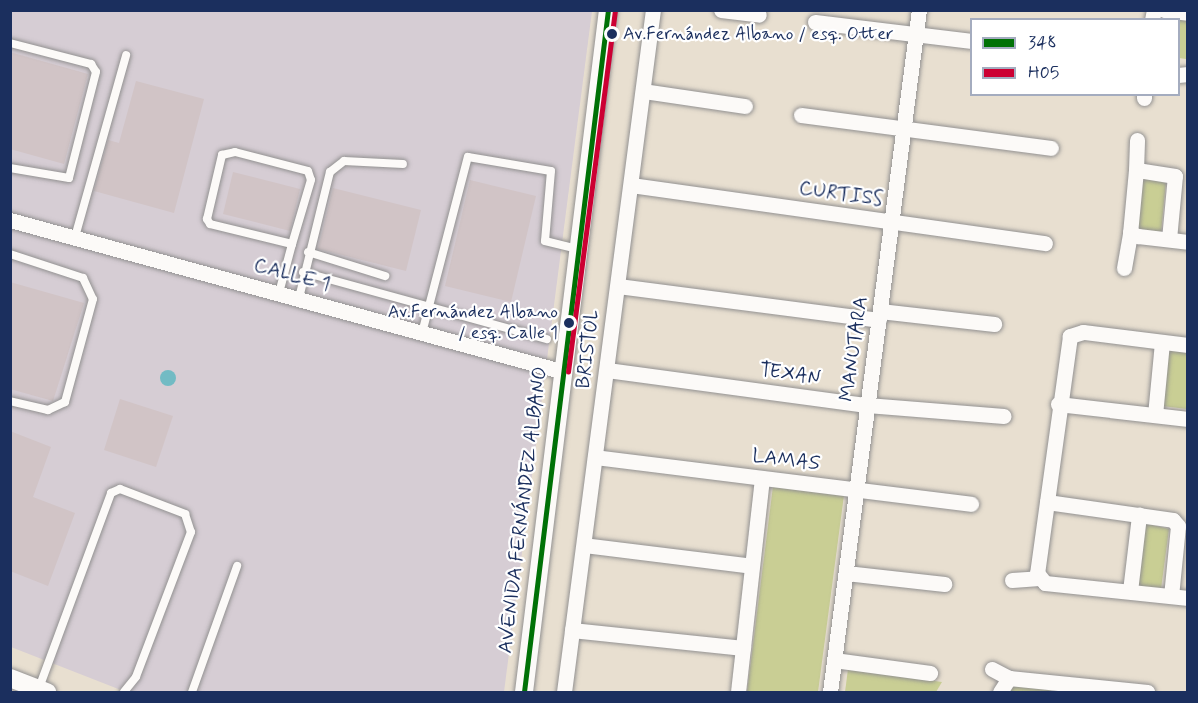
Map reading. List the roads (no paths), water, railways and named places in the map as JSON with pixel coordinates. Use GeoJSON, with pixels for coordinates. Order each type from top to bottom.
{"type":"FeatureCollection","features":[{"type":"Feature","properties":{"kind":"street","name":"AVENIDA FERNÁNDEZ ALBANO"},"geometry":{"type":"LineString","coordinates":[[524,693],[561,371],[608,10]]}},
{"type":"Feature","properties":{"kind":"street","name":"BRISTOL"},"geometry":{"type":"LineString","coordinates":[[564,693],[653,10]]}},
{"type":"Feature","properties":{"kind":"street"},"geometry":{"type":"LineString","coordinates":[[721,10],[759,15]]}},
{"type":"Feature","properties":{"kind":"street","name":"MANUTARA"},"geometry":{"type":"LineString","coordinates":[[830,693],[920,10]]}},
{"type":"Feature","properties":{"kind":"street"},"geometry":{"type":"LineString","coordinates":[[1164,10],[1188,13]]}},
{"type":"Feature","properties":{"kind":"street"},"geometry":{"type":"LineString","coordinates":[[815,22],[970,41]]}},
{"type":"Feature","properties":{"kind":"street"},"geometry":{"type":"LineString","coordinates":[[643,91],[745,106]]}},
{"type":"Feature","properties":{"kind":"street"},"geometry":{"type":"LineString","coordinates":[[801,115],[904,131],[1051,148]]}},
{"type":"Feature","properties":{"kind":"street"},"geometry":{"type":"LineString","coordinates":[[1124,268],[1130,233],[1137,140]]}},
{"type":"Feature","properties":{"kind":"street"},"geometry":{"type":"LineString","coordinates":[[1136,170],[1180,173],[1169,240]]}},
{"type":"Feature","properties":{"kind":"street","name":"CURTISS"},"geometry":{"type":"LineString","coordinates":[[631,185],[1045,243]]}},
{"type":"Feature","properties":{"kind":"street","name":"CALLE 1"},"geometry":{"type":"LineString","coordinates":[[10,220],[561,371]]}},
{"type":"Feature","properties":{"kind":"street"},"geometry":{"type":"LineString","coordinates":[[1130,233],[1188,242]]}},
{"type":"Feature","properties":{"kind":"street"},"geometry":{"type":"LineString","coordinates":[[618,286],[880,316],[994,324]]}},
{"type":"Feature","properties":{"kind":"street"},"geometry":{"type":"LineString","coordinates":[[1040,579],[1058,404],[1071,336],[1188,345]]}},
{"type":"Feature","properties":{"kind":"street"},"geometry":{"type":"LineString","coordinates":[[1155,415],[1162,342]]}},
{"type":"Feature","properties":{"kind":"street","name":"TEXAN"},"geometry":{"type":"LineString","coordinates":[[607,370],[867,405],[1004,416]]}},
{"type":"Feature","properties":{"kind":"street"},"geometry":{"type":"LineString","coordinates":[[1058,404],[1188,419]]}},
{"type":"Feature","properties":{"kind":"street","name":"LAMAS"},"geometry":{"type":"LineString","coordinates":[[595,457],[971,504]]}},
{"type":"Feature","properties":{"kind":"street"},"geometry":{"type":"LineString","coordinates":[[738,693],[762,478]]}},
{"type":"Feature","properties":{"kind":"street"},"geometry":{"type":"LineString","coordinates":[[1047,502],[1182,522],[1171,596]]}},
{"type":"Feature","properties":{"kind":"street"},"geometry":{"type":"LineString","coordinates":[[1130,591],[1139,515]]}},
{"type":"Feature","properties":{"kind":"street"},"geometry":{"type":"LineString","coordinates":[[584,545],[752,566]]}},
{"type":"Feature","properties":{"kind":"street"},"geometry":{"type":"LineString","coordinates":[[846,573],[944,584]]}},
{"type":"Feature","properties":{"kind":"street"},"geometry":{"type":"LineString","coordinates":[[1012,580],[1040,579],[1116,594],[1130,591],[1188,598]]}},
{"type":"Feature","properties":{"kind":"street"},"geometry":{"type":"LineString","coordinates":[[572,630],[743,648]]}},
{"type":"Feature","properties":{"kind":"street"},"geometry":{"type":"LineString","coordinates":[[834,660],[930,673]]}},
{"type":"Feature","properties":{"kind":"street"},"geometry":{"type":"LineString","coordinates":[[992,669],[1009,678],[1059,688],[1147,693]]}},
{"type":"Feature","properties":{"kind":"street"},"geometry":{"type":"LineString","coordinates":[[10,678],[43,691]]}},
{"type":"Feature","properties":{"kind":"street"},"geometry":{"type":"LineString","coordinates":[[1000,693],[1009,678]]}},
{"type":"Feature","properties":{"kind":"lane"},"geometry":{"type":"LineString","coordinates":[[10,43],[91,64],[96,72],[69,178],[10,168]]}},
{"type":"Feature","properties":{"kind":"lane"},"geometry":{"type":"LineString","coordinates":[[75,237],[126,55]]}},
{"type":"Feature","properties":{"kind":"lane"},"geometry":{"type":"LineString","coordinates":[[279,293],[311,180],[308,171],[235,152],[222,155],[210,224],[292,244]]}},
{"type":"Feature","properties":{"kind":"lane"},"geometry":{"type":"LineString","coordinates":[[422,333],[468,157],[551,171],[545,241],[577,249]]}},
{"type":"Feature","properties":{"kind":"lane"},"geometry":{"type":"LineString","coordinates":[[299,298],[308,252],[336,165],[403,164]]}},
{"type":"Feature","properties":{"kind":"lane"},"geometry":{"type":"LineString","coordinates":[[308,252],[385,276]]}},
{"type":"Feature","properties":{"kind":"lane"},"geometry":{"type":"LineString","coordinates":[[10,254],[83,278],[93,298],[65,402],[48,410],[10,401]]}},
{"type":"Feature","properties":{"kind":"lane"},"geometry":{"type":"LineString","coordinates":[[303,272],[547,339]]}},
{"type":"Feature","properties":{"kind":"lane"},"geometry":{"type":"LineString","coordinates":[[43,691],[111,493],[120,489],[185,514],[190,522],[136,677],[124,693]]}},
{"type":"Feature","properties":{"kind":"lane"},"geometry":{"type":"LineString","coordinates":[[192,693],[237,566]]}},
{"type":"Feature","properties":{"kind":"water"},"geometry":{"type":"Polygon","coordinates":[[[168,370],[174,372],[176,378],[174,384],[168,386],[162,384],[160,378],[162,372],[168,370]]]}},
{"type":"Feature","properties":{"kind":"place","name":"Av.Fernández Albano / esq. Otter"},"geometry":{"type":"Point","coordinates":[612,34]}},
{"type":"Feature","properties":{"kind":"place","name":"Av.Fernández Albano / esq. Calle 1"},"geometry":{"type":"Point","coordinates":[569,323]}}]}
